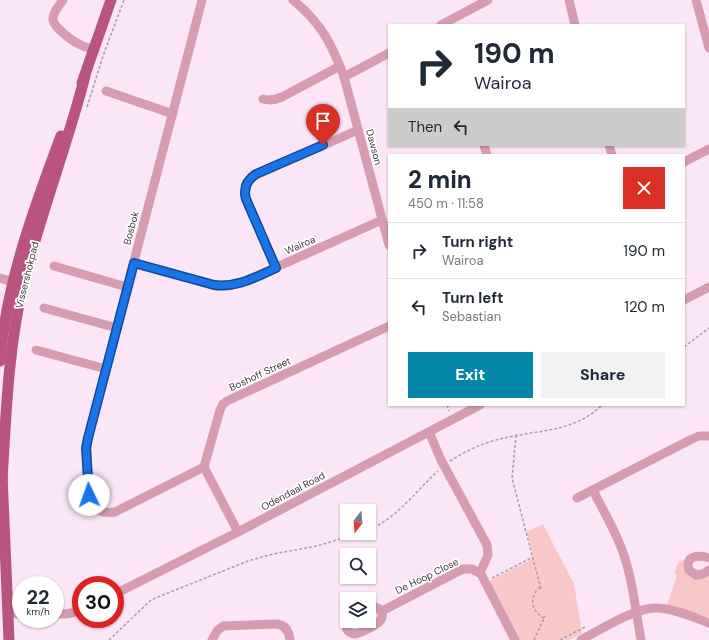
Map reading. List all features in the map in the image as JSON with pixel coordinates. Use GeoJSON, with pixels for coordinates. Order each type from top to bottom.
{"type":"FeatureCollection","features":[{"type":"Feature","properties":{"kind":"main road","name":"Vissershokpad"},"geometry":{"type":"LineString","coordinates":[[2,481],[18,284],[25,242],[50,166],[85,76],[111,0]]}},
{"type":"Feature","properties":{"kind":"main road","name":"Vissershokpad"},"geometry":{"type":"LineString","coordinates":[[0,361],[4,328],[18,284]]}},
{"type":"Feature","properties":{"kind":"main road","name":"Vissershokpad"},"geometry":{"type":"LineString","coordinates":[[0,451],[9,640]]}},
{"type":"Feature","properties":{"kind":"street"},"geometry":{"type":"LineString","coordinates":[[62,0],[55,11],[53,22],[78,44],[94,49]]}},
{"type":"Feature","properties":{"kind":"street","name":"Bosbok"},"geometry":{"type":"LineString","coordinates":[[202,0],[87,445],[89,495],[92,504],[99,510],[107,513],[119,511],[204,467]]}},
{"type":"Feature","properties":{"kind":"street"},"geometry":{"type":"LineString","coordinates":[[443,24],[488,0]]}},
{"type":"Feature","properties":{"kind":"street"},"geometry":{"type":"LineString","coordinates":[[569,0],[575,24]]}},
{"type":"Feature","properties":{"kind":"street"},"geometry":{"type":"LineString","coordinates":[[696,0],[709,48]]}},
{"type":"Feature","properties":{"kind":"street","name":"Dawson"},"geometry":{"type":"LineString","coordinates":[[296,1],[317,22],[334,51],[340,66],[388,241]]}},
{"type":"Feature","properties":{"kind":"street"},"geometry":{"type":"LineString","coordinates":[[344,77],[388,54]]}},
{"type":"Feature","properties":{"kind":"street"},"geometry":{"type":"LineString","coordinates":[[263,99],[274,100],[282,97],[340,66]]}},
{"type":"Feature","properties":{"kind":"street"},"geometry":{"type":"LineString","coordinates":[[106,91],[173,114]]}},
{"type":"Feature","properties":{"kind":"street"},"geometry":{"type":"LineString","coordinates":[[276,268],[245,196],[245,188],[249,180],[256,174],[358,130]]}},
{"type":"Feature","properties":{"kind":"street"},"geometry":{"type":"LineString","coordinates":[[685,161],[709,149]]}},
{"type":"Feature","properties":{"kind":"street","name":"Wairoa"},"geometry":{"type":"LineString","coordinates":[[134,263],[214,285],[225,286],[241,283],[382,220]]}},
{"type":"Feature","properties":{"kind":"street"},"geometry":{"type":"LineString","coordinates":[[54,266],[127,287]]}},
{"type":"Feature","properties":{"kind":"street"},"geometry":{"type":"LineString","coordinates":[[0,278],[18,284]]}},
{"type":"Feature","properties":{"kind":"street"},"geometry":{"type":"LineString","coordinates":[[685,299],[709,287]]}},
{"type":"Feature","properties":{"kind":"street"},"geometry":{"type":"LineString","coordinates":[[44,308],[116,328]]}},
{"type":"Feature","properties":{"kind":"street","name":"Boshoff Street"},"geometry":{"type":"LineString","coordinates":[[204,467],[223,404],[388,326]]}},
{"type":"Feature","properties":{"kind":"street"},"geometry":{"type":"LineString","coordinates":[[36,350],[106,369]]}},
{"type":"Feature","properties":{"kind":"street","name":"Odendaal Road"},"geometry":{"type":"LineString","coordinates":[[124,589],[238,532],[478,406]]}},
{"type":"Feature","properties":{"kind":"street"},"geometry":{"type":"LineString","coordinates":[[429,432],[444,466],[487,545],[488,555],[480,573],[515,640]]}},
{"type":"Feature","properties":{"kind":"street"},"geometry":{"type":"LineString","coordinates":[[577,498],[690,440],[699,436],[709,436]]}},
{"type":"Feature","properties":{"kind":"street"},"geometry":{"type":"LineString","coordinates":[[204,467],[238,532]]}},
{"type":"Feature","properties":{"kind":"street"},"geometry":{"type":"LineString","coordinates":[[593,490],[618,540],[627,569],[641,640]]}},
{"type":"Feature","properties":{"kind":"street"},"geometry":{"type":"LineString","coordinates":[[709,558],[698,556],[694,557],[688,565],[689,570],[696,575],[703,574],[709,570]]}},
{"type":"Feature","properties":{"kind":"street","name":"De Hoop Close"},"geometry":{"type":"LineString","coordinates":[[382,611],[463,569],[472,569],[480,573]]}},
{"type":"Feature","properties":{"kind":"street"},"geometry":{"type":"LineString","coordinates":[[376,607],[382,611],[382,617],[379,623],[376,625]]}},
{"type":"Feature","properties":{"kind":"street"},"geometry":{"type":"LineString","coordinates":[[581,640],[636,612],[651,608],[662,608],[709,623]]}},
{"type":"Feature","properties":{"kind":"street"},"geometry":{"type":"LineString","coordinates":[[8,613],[12,613]]}},
{"type":"Feature","properties":{"kind":"street"},"geometry":{"type":"LineString","coordinates":[[212,640],[217,630],[223,626],[275,624],[285,627],[289,633],[290,640]]}},
{"type":"Feature","properties":{"kind":"street"},"geometry":{"type":"LineString","coordinates":[[347,628],[352,634],[358,634],[369,628]]}},
{"type":"Feature","properties":{"kind":"path"},"geometry":{"type":"LineString","coordinates":[[685,346],[709,328]]}},
{"type":"Feature","properties":{"kind":"path"},"geometry":{"type":"LineString","coordinates":[[376,526],[400,511],[423,486],[456,457],[491,441],[516,435],[548,431],[577,422],[586,418],[601,406]]}},
{"type":"Feature","properties":{"kind":"path"},"geometry":{"type":"LineString","coordinates":[[516,435],[512,478],[541,588],[535,593],[532,601],[534,610],[540,616],[545,617],[534,640]]}},
{"type":"Feature","properties":{"kind":"path"},"geometry":{"type":"LineString","coordinates":[[109,640],[151,600],[248,561],[340,540]]}},
{"type":"Feature","properties":{"kind":"path"},"geometry":{"type":"LineString","coordinates":[[485,582],[533,557]]}},
{"type":"Feature","properties":{"kind":"shaded area"},"geometry":{"type":"Polygon","coordinates":[[[543,524],[574,584],[582,633],[569,640],[519,640],[489,581],[534,558],[527,532],[543,524]]]}},
{"type":"Feature","properties":{"kind":"shaded area"},"geometry":{"type":"Polygon","coordinates":[[[685,560],[685,568],[709,575],[709,618],[667,605],[677,575],[674,574],[679,561],[685,560]]]}},
{"type":"Feature","properties":{"kind":"route"},"geometry":{"type":"LineString","coordinates":[[89,495],[86,448],[134,263],[214,285],[225,286],[236,285],[276,268],[246,199],[246,184],[256,174],[323,145]]}}]}
